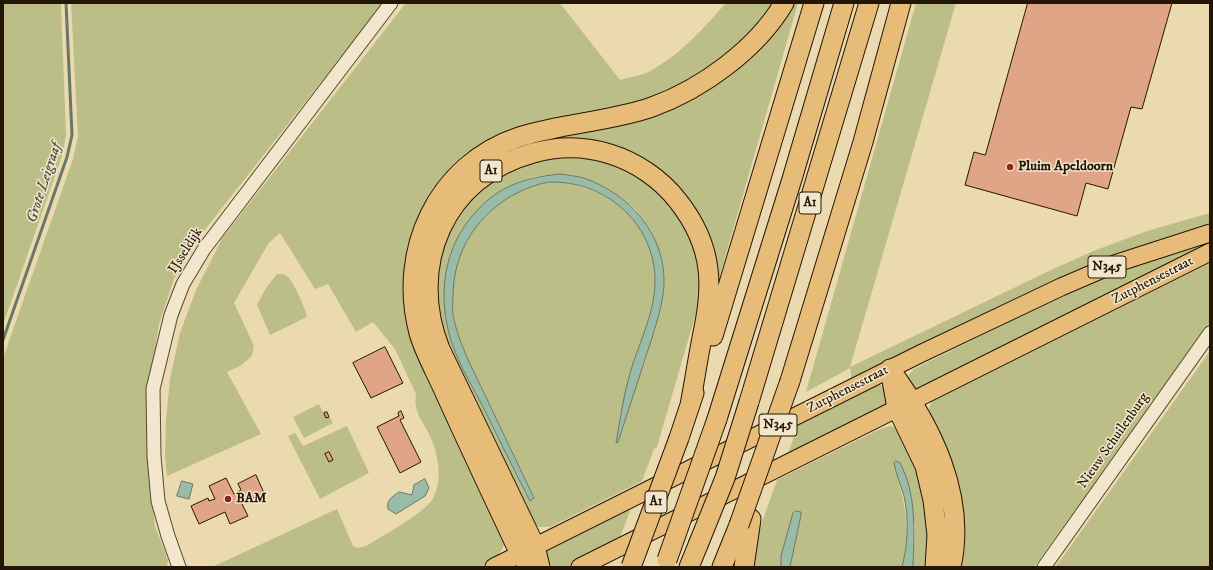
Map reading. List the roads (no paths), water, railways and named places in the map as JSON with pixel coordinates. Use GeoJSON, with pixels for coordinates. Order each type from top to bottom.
{"type":"FeatureCollection","features":[{"type":"Feature","properties":{"kind":"highway","name":"A1"},"geometry":{"type":"LineString","coordinates":[[529,556],[468,444],[419,333],[413,298],[413,276],[420,236],[430,213],[446,190],[467,167],[480,157],[507,141],[533,133],[638,111],[666,101],[703,82],[737,57],[768,25],[784,3]]}},
{"type":"Feature","properties":{"kind":"highway","name":"A1"},"geometry":{"type":"LineString","coordinates":[[631,567],[690,405],[736,262],[814,3]]}},
{"type":"Feature","properties":{"kind":"highway","name":"A1"},"geometry":{"type":"LineString","coordinates":[[665,564],[717,419],[792,179],[844,3]]}},
{"type":"Feature","properties":{"kind":"highway","name":"A1"},"geometry":{"type":"LineString","coordinates":[[689,567],[724,478],[749,402],[870,3]]}},
{"type":"Feature","properties":{"kind":"highway","name":"A1"},"geometry":{"type":"LineString","coordinates":[[722,567],[745,522],[762,459],[790,382],[863,142],[900,3]]}},
{"type":"Feature","properties":{"kind":"highway","name":"A1"},"geometry":{"type":"LineString","coordinates":[[529,556],[443,356],[430,320],[427,284],[430,259],[445,220],[461,197],[471,186],[494,169],[521,156],[549,149],[578,148],[604,152],[628,161],[654,177],[668,189],[685,210],[700,238],[708,268],[707,316],[690,405]]}},
{"type":"Feature","properties":{"kind":"highway"},"geometry":{"type":"LineString","coordinates":[[890,369],[905,404],[925,466],[933,500],[937,535],[935,567]]}},
{"type":"Feature","properties":{"kind":"highway"},"geometry":{"type":"LineString","coordinates":[[905,404],[939,455],[952,496],[956,530],[951,567]]}},
{"type":"Feature","properties":{"kind":"highway","name":"A1"},"geometry":{"type":"LineString","coordinates":[[744,567],[745,522]]}},
{"type":"Feature","properties":{"kind":"highway"},"geometry":{"type":"LineString","coordinates":[[529,556],[540,567]]}},
{"type":"Feature","properties":{"kind":"main road","name":"Zutphensestraat"},"geometry":{"type":"LineString","coordinates":[[494,567],[529,556],[890,369],[1061,287],[1124,261],[1210,233]]}},
{"type":"Feature","properties":{"kind":"main road","name":"Zutphensestraat"},"geometry":{"type":"LineString","coordinates":[[580,567],[1210,252]]}},
{"type":"Feature","properties":{"kind":"street","name":"IJsseldijk"},"geometry":{"type":"LineString","coordinates":[[179,567],[158,501],[153,437],[153,389],[171,315],[183,284],[204,249],[391,3]]}},
{"type":"Feature","properties":{"kind":"street","name":"Nieuw Schuilenburg"},"geometry":{"type":"LineString","coordinates":[[1044,567],[1210,333]]}},
{"type":"Feature","properties":{"kind":"waterway","name":"Grote Leigraaf"},"geometry":{"type":"LineString","coordinates":[[3,340],[67,157],[72,135],[66,3]]}},
{"type":"Feature","properties":{"kind":"place","name":"Pluim Apeldoorn"},"geometry":{"type":"Point","coordinates":[1010,167]}},
{"type":"Feature","properties":{"kind":"place","name":"BAM"},"geometry":{"type":"Point","coordinates":[228,499]}}]}
